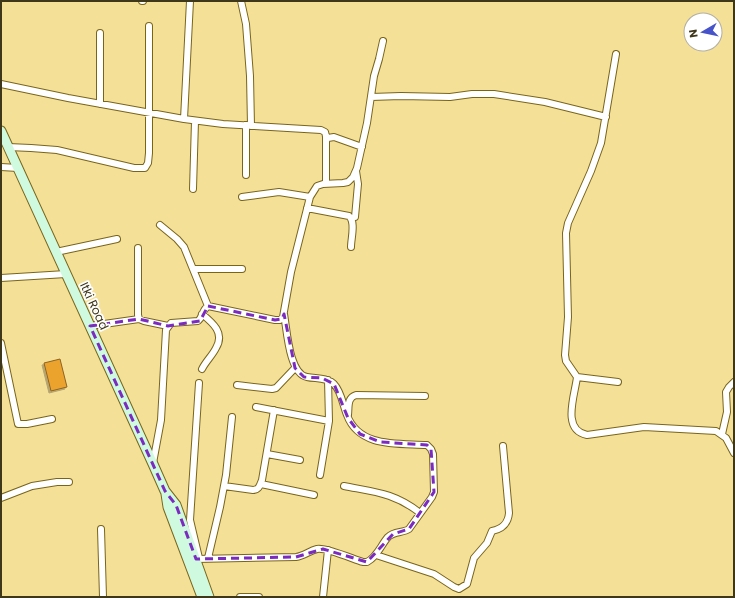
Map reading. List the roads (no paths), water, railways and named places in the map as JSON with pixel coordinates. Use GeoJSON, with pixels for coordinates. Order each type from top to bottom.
{"type":"FeatureCollection","features":[{"type":"Feature","properties":{"kind":"street"},"geometry":{"type":"LineString","coordinates":[[184,119],[190,1]]}},
{"type":"Feature","properties":{"kind":"street"},"geometry":{"type":"LineString","coordinates":[[241,1],[247,32],[250,76],[246,175]]}},
{"type":"Feature","properties":{"kind":"street"},"geometry":{"type":"LineString","coordinates":[[8,147],[57,150],[134,168],[145,168],[148,163],[149,26]]}},
{"type":"Feature","properties":{"kind":"street"},"geometry":{"type":"LineString","coordinates":[[100,33],[100,104]]}},
{"type":"Feature","properties":{"kind":"street"},"geometry":{"type":"LineString","coordinates":[[198,558],[296,557],[318,548],[367,562],[376,555],[392,534],[405,531],[409,528],[434,492],[433,454],[427,445],[393,443],[367,439],[360,434],[348,418],[338,390],[334,384],[322,378],[304,377],[299,373],[295,368],[288,341],[284,314],[291,272],[310,197],[317,186],[348,182],[356,171],[367,124],[370,97],[382,41]]}},
{"type":"Feature","properties":{"kind":"street"},"geometry":{"type":"LineString","coordinates":[[616,54],[606,117],[598,154],[568,223],[566,233],[568,317],[565,355],[566,361],[577,377],[571,413],[572,422],[575,429],[580,434],[594,434],[644,427],[716,431],[726,438],[734,453]]}},
{"type":"Feature","properties":{"kind":"street"},"geometry":{"type":"LineString","coordinates":[[1,84],[184,119],[223,124],[321,130],[325,132],[326,136],[326,184]]}},
{"type":"Feature","properties":{"kind":"street"},"geometry":{"type":"LineString","coordinates":[[370,97],[450,97],[472,94],[494,94],[545,102],[606,117]]}},
{"type":"Feature","properties":{"kind":"street"},"geometry":{"type":"LineString","coordinates":[[193,189],[195,120]]}},
{"type":"Feature","properties":{"kind":"street","name":"Itki Road"},"geometry":{"type":"LineString","coordinates":[[1,131],[165,491]]}},
{"type":"Feature","properties":{"kind":"street"},"geometry":{"type":"LineString","coordinates":[[326,136],[328,138],[334,137],[362,147]]}},
{"type":"Feature","properties":{"kind":"street"},"geometry":{"type":"LineString","coordinates":[[1,167],[18,168]]}},
{"type":"Feature","properties":{"kind":"street"},"geometry":{"type":"LineString","coordinates":[[355,217],[358,184],[356,171]]}},
{"type":"Feature","properties":{"kind":"street"},"geometry":{"type":"LineString","coordinates":[[242,197],[279,192],[310,197]]}},
{"type":"Feature","properties":{"kind":"street"},"geometry":{"type":"LineString","coordinates":[[307,208],[349,216],[352,218],[351,247]]}},
{"type":"Feature","properties":{"kind":"street"},"geometry":{"type":"LineString","coordinates":[[160,225],[182,244],[208,306]]}},
{"type":"Feature","properties":{"kind":"street"},"geometry":{"type":"LineString","coordinates":[[56,252],[117,240]]}},
{"type":"Feature","properties":{"kind":"street"},"geometry":{"type":"LineString","coordinates":[[138,248],[139,319]]}},
{"type":"Feature","properties":{"kind":"street"},"geometry":{"type":"LineString","coordinates":[[193,269],[242,269]]}},
{"type":"Feature","properties":{"kind":"street"},"geometry":{"type":"LineString","coordinates":[[1,278],[66,274]]}},
{"type":"Feature","properties":{"kind":"street"},"geometry":{"type":"LineString","coordinates":[[208,306],[275,320],[283,318],[284,314]]}},
{"type":"Feature","properties":{"kind":"street"},"geometry":{"type":"LineString","coordinates":[[153,464],[161,420],[166,330],[170,323],[195,322],[200,319],[205,308],[208,306]]}},
{"type":"Feature","properties":{"kind":"street"},"geometry":{"type":"LineString","coordinates":[[202,314],[212,322],[219,334],[218,345],[207,359],[202,369]]}},
{"type":"Feature","properties":{"kind":"street"},"geometry":{"type":"LineString","coordinates":[[90,326],[139,319],[144,322],[168,326]]}},
{"type":"Feature","properties":{"kind":"street"},"geometry":{"type":"LineString","coordinates":[[1,342],[18,424],[52,419]]}},
{"type":"Feature","properties":{"kind":"street"},"geometry":{"type":"LineString","coordinates":[[237,385],[272,389],[276,388],[295,368]]}},
{"type":"Feature","properties":{"kind":"street"},"geometry":{"type":"LineString","coordinates":[[577,377],[618,382]]}},
{"type":"Feature","properties":{"kind":"street"},"geometry":{"type":"LineString","coordinates":[[320,475],[329,421],[328,380]]}},
{"type":"Feature","properties":{"kind":"street"},"geometry":{"type":"LineString","coordinates":[[722,434],[727,412],[726,392],[734,382]]}},
{"type":"Feature","properties":{"kind":"street"},"geometry":{"type":"LineString","coordinates":[[199,383],[190,520],[198,558],[209,597]]}},
{"type":"Feature","properties":{"kind":"street"},"geometry":{"type":"LineString","coordinates":[[348,418],[349,400],[356,395],[425,396]]}},
{"type":"Feature","properties":{"kind":"street"},"geometry":{"type":"LineString","coordinates":[[256,407],[329,421]]}},
{"type":"Feature","properties":{"kind":"street"},"geometry":{"type":"LineString","coordinates":[[224,486],[256,490],[260,484],[267,454],[274,410]]}},
{"type":"Feature","properties":{"kind":"street"},"geometry":{"type":"LineString","coordinates":[[208,558],[224,486],[232,417]]}},
{"type":"Feature","properties":{"kind":"street"},"geometry":{"type":"LineString","coordinates":[[376,555],[434,574],[454,587],[459,588],[467,584],[477,554],[487,543],[492,531],[504,526],[509,518],[503,446]]}},
{"type":"Feature","properties":{"kind":"street"},"geometry":{"type":"LineString","coordinates":[[267,454],[300,460]]}},
{"type":"Feature","properties":{"kind":"street"},"geometry":{"type":"LineString","coordinates":[[1,498],[32,486],[57,482],[69,482]]}},
{"type":"Feature","properties":{"kind":"street"},"geometry":{"type":"LineString","coordinates":[[260,484],[314,495]]}},
{"type":"Feature","properties":{"kind":"street"},"geometry":{"type":"LineString","coordinates":[[344,486],[392,496],[411,506],[420,513]]}},
{"type":"Feature","properties":{"kind":"street"},"geometry":{"type":"LineString","coordinates":[[165,491],[176,505],[198,558]]}},
{"type":"Feature","properties":{"kind":"street"},"geometry":{"type":"LineString","coordinates":[[165,491],[168,507],[202,597]]}},
{"type":"Feature","properties":{"kind":"street"},"geometry":{"type":"LineString","coordinates":[[101,529],[103,597]]}},
{"type":"Feature","properties":{"kind":"street"},"geometry":{"type":"LineString","coordinates":[[323,597],[328,550]]}},
{"type":"Feature","properties":{"kind":"street"},"geometry":{"type":"LineString","coordinates":[[240,597],[259,597]]}}]}
